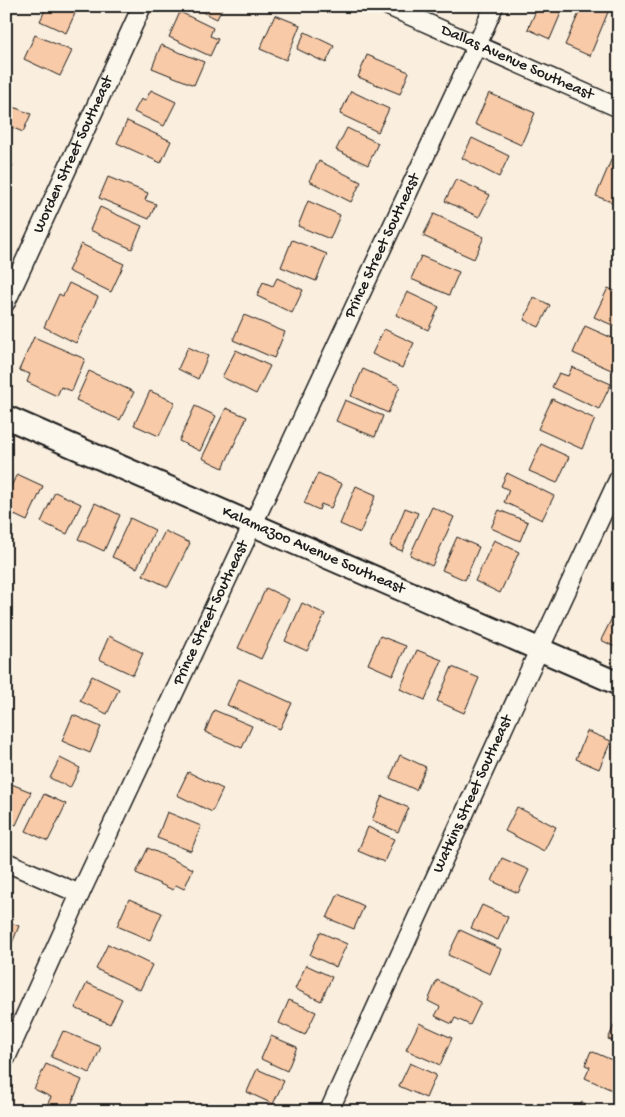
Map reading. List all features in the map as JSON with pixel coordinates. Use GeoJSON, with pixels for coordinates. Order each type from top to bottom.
{"type":"FeatureCollection","features":[{"type":"Feature","properties":{"kind":"street","name":"Worden Street Southeast"},"geometry":{"type":"LineString","coordinates":[[6,302],[142,6]]}},
{"type":"Feature","properties":{"kind":"street","name":"Dallas Avenue Southeast"},"geometry":{"type":"LineString","coordinates":[[388,6],[619,108]]}},
{"type":"Feature","properties":{"kind":"street","name":"Prince Street Southeast"},"geometry":{"type":"LineString","coordinates":[[6,1058],[80,894],[494,6]]}},
{"type":"Feature","properties":{"kind":"street","name":"Kalamazoo Avenue Southeast"},"geometry":{"type":"LineString","coordinates":[[6,417],[619,684]]}},
{"type":"Feature","properties":{"kind":"street","name":"Watkins Street Southeast"},"geometry":{"type":"LineString","coordinates":[[329,1111],[538,650],[619,478]]}},
{"type":"Feature","properties":{"kind":"street"},"geometry":{"type":"LineString","coordinates":[[6,862],[80,894]]}},
{"type":"Feature","properties":{"kind":"building"},"geometry":{"type":"Polygon","coordinates":[[[47,6],[78,7],[66,33],[40,21],[47,6]]]}},
{"type":"Feature","properties":{"kind":"building"},"geometry":{"type":"Polygon","coordinates":[[[190,6],[223,6],[217,19],[190,6]]]}},
{"type":"Feature","properties":{"kind":"building"},"geometry":{"type":"Polygon","coordinates":[[[538,6],[546,6],[561,13],[550,39],[528,29],[538,6]]]}},
{"type":"Feature","properties":{"kind":"building"},"geometry":{"type":"Polygon","coordinates":[[[582,6],[594,6],[608,12],[590,56],[565,45],[582,6]]]}},
{"type":"Feature","properties":{"kind":"building"},"geometry":{"type":"Polygon","coordinates":[[[180,12],[213,28],[210,36],[218,39],[210,56],[169,37],[180,12]]]}},
{"type":"Feature","properties":{"kind":"building"},"geometry":{"type":"Polygon","coordinates":[[[275,15],[300,25],[286,60],[260,49],[275,15]]]}},
{"type":"Feature","properties":{"kind":"building"},"geometry":{"type":"Polygon","coordinates":[[[305,32],[334,46],[326,63],[297,49],[305,32]]]}},
{"type":"Feature","properties":{"kind":"building"},"geometry":{"type":"Polygon","coordinates":[[[35,35],[72,51],[60,76],[24,59],[35,35]]]}},
{"type":"Feature","properties":{"kind":"building"},"geometry":{"type":"Polygon","coordinates":[[[161,45],[204,62],[194,85],[152,68],[161,45]]]}},
{"type":"Feature","properties":{"kind":"building"},"geometry":{"type":"Polygon","coordinates":[[[367,55],[409,72],[400,94],[358,77],[367,55]]]}},
{"type":"Feature","properties":{"kind":"building"},"geometry":{"type":"Polygon","coordinates":[[[151,90],[176,102],[164,126],[134,112],[141,99],[145,101],[151,90]]]}},
{"type":"Feature","properties":{"kind":"building"},"geometry":{"type":"Polygon","coordinates":[[[351,91],[389,109],[378,132],[340,114],[351,91]]]}},
{"type":"Feature","properties":{"kind":"building"},"geometry":{"type":"Polygon","coordinates":[[[489,93],[535,113],[521,145],[475,124],[489,93]]]}},
{"type":"Feature","properties":{"kind":"building"},"geometry":{"type":"Polygon","coordinates":[[[6,104],[31,114],[23,132],[6,125],[6,104]]]}},
{"type":"Feature","properties":{"kind":"building"},"geometry":{"type":"Polygon","coordinates":[[[127,121],[171,141],[161,163],[117,143],[127,121]]]}},
{"type":"Feature","properties":{"kind":"building"},"geometry":{"type":"Polygon","coordinates":[[[347,128],[378,143],[368,165],[336,150],[347,128]]]}},
{"type":"Feature","properties":{"kind":"building"},"geometry":{"type":"Polygon","coordinates":[[[472,138],[509,156],[499,177],[462,158],[472,138]]]}},
{"type":"Feature","properties":{"kind":"building"},"geometry":{"type":"Polygon","coordinates":[[[612,158],[619,161],[619,191],[614,203],[596,196],[612,158]]]}},
{"type":"Feature","properties":{"kind":"building"},"geometry":{"type":"Polygon","coordinates":[[[319,161],[361,182],[351,202],[309,181],[319,161]]]}},
{"type":"Feature","properties":{"kind":"building"},"geometry":{"type":"Polygon","coordinates":[[[6,162],[13,165],[6,180],[6,162]]]}},
{"type":"Feature","properties":{"kind":"building"},"geometry":{"type":"Polygon","coordinates":[[[108,177],[148,193],[145,200],[156,204],[149,219],[99,198],[108,177]]]}},
{"type":"Feature","properties":{"kind":"building"},"geometry":{"type":"Polygon","coordinates":[[[456,179],[490,195],[479,217],[445,201],[456,179]]]}},
{"type":"Feature","properties":{"kind":"building"},"geometry":{"type":"Polygon","coordinates":[[[308,201],[340,215],[330,239],[298,226],[308,201]]]}},
{"type":"Feature","properties":{"kind":"building"},"geometry":{"type":"Polygon","coordinates":[[[100,207],[142,226],[132,249],[90,230],[100,207]]]}},
{"type":"Feature","properties":{"kind":"building"},"geometry":{"type":"Polygon","coordinates":[[[434,214],[484,237],[474,259],[423,236],[434,214]]]}},
{"type":"Feature","properties":{"kind":"building"},"geometry":{"type":"Polygon","coordinates":[[[292,240],[327,254],[316,281],[281,267],[292,240]]]}},
{"type":"Feature","properties":{"kind":"building"},"geometry":{"type":"Polygon","coordinates":[[[81,244],[124,264],[111,292],[68,271],[81,244]]]}},
{"type":"Feature","properties":{"kind":"building"},"geometry":{"type":"Polygon","coordinates":[[[421,256],[459,272],[449,295],[411,279],[421,256]]]}},
{"type":"Feature","properties":{"kind":"building"},"geometry":{"type":"Polygon","coordinates":[[[277,278],[303,290],[292,313],[257,296],[263,282],[273,286],[277,278]]]}},
{"type":"Feature","properties":{"kind":"building"},"geometry":{"type":"Polygon","coordinates":[[[69,283],[98,297],[76,343],[44,327],[59,294],[63,296],[69,283]]]}},
{"type":"Feature","properties":{"kind":"building"},"geometry":{"type":"Polygon","coordinates":[[[608,288],[619,293],[619,328],[594,317],[608,288]]]}},
{"type":"Feature","properties":{"kind":"building"},"geometry":{"type":"Polygon","coordinates":[[[407,292],[439,307],[428,330],[396,315],[407,292]]]}},
{"type":"Feature","properties":{"kind":"building"},"geometry":{"type":"Polygon","coordinates":[[[534,297],[550,305],[539,327],[524,320],[534,297]]]}},
{"type":"Feature","properties":{"kind":"building"},"geometry":{"type":"Polygon","coordinates":[[[244,315],[285,332],[274,358],[233,340],[244,315]]]}},
{"type":"Feature","properties":{"kind":"building"},"geometry":{"type":"Polygon","coordinates":[[[585,326],[619,341],[618,373],[573,353],[585,326]]]}},
{"type":"Feature","properties":{"kind":"building"},"geometry":{"type":"Polygon","coordinates":[[[384,329],[414,343],[402,368],[372,354],[384,329]]]}},
{"type":"Feature","properties":{"kind":"building"},"geometry":{"type":"Polygon","coordinates":[[[34,337],[85,359],[72,391],[61,387],[57,396],[27,382],[30,374],[19,370],[34,337]]]}},
{"type":"Feature","properties":{"kind":"building"},"geometry":{"type":"Polygon","coordinates":[[[188,347],[208,356],[198,379],[178,369],[188,347]]]}},
{"type":"Feature","properties":{"kind":"building"},"geometry":{"type":"Polygon","coordinates":[[[236,350],[270,366],[256,394],[222,377],[236,350]]]}},
{"type":"Feature","properties":{"kind":"building"},"geometry":{"type":"Polygon","coordinates":[[[572,367],[611,384],[599,409],[552,387],[559,373],[568,376],[572,367]]]}},
{"type":"Feature","properties":{"kind":"building"},"geometry":{"type":"Polygon","coordinates":[[[363,369],[400,386],[388,413],[351,396],[363,369]]]}},
{"type":"Feature","properties":{"kind":"building"},"geometry":{"type":"Polygon","coordinates":[[[89,371],[134,392],[120,420],[76,400],[89,371]]]}},
{"type":"Feature","properties":{"kind":"building"},"geometry":{"type":"Polygon","coordinates":[[[150,391],[175,402],[159,436],[134,425],[150,391]]]}},
{"type":"Feature","properties":{"kind":"building"},"geometry":{"type":"Polygon","coordinates":[[[552,399],[595,419],[582,449],[538,429],[552,399]]]}},
{"type":"Feature","properties":{"kind":"building"},"geometry":{"type":"Polygon","coordinates":[[[345,400],[383,416],[375,437],[336,421],[345,400]]]}},
{"type":"Feature","properties":{"kind":"building"},"geometry":{"type":"Polygon","coordinates":[[[195,406],[216,416],[200,451],[179,441],[195,406]]]}},
{"type":"Feature","properties":{"kind":"building"},"geometry":{"type":"Polygon","coordinates":[[[226,408],[247,417],[223,468],[202,458],[226,408]]]}},
{"type":"Feature","properties":{"kind":"building"},"geometry":{"type":"Polygon","coordinates":[[[541,444],[569,457],[557,483],[529,471],[541,444]]]}},
{"type":"Feature","properties":{"kind":"building"},"geometry":{"type":"Polygon","coordinates":[[[318,473],[342,484],[331,508],[321,504],[319,510],[304,503],[318,473]]]}},
{"type":"Feature","properties":{"kind":"building"},"geometry":{"type":"Polygon","coordinates":[[[507,473],[554,496],[542,520],[504,502],[509,490],[501,486],[507,473]]]}},
{"type":"Feature","properties":{"kind":"building"},"geometry":{"type":"Polygon","coordinates":[[[17,474],[43,486],[27,521],[6,511],[6,497],[17,474]]]}},
{"type":"Feature","properties":{"kind":"building"},"geometry":{"type":"Polygon","coordinates":[[[356,486],[376,495],[360,533],[340,524],[356,486]]]}},
{"type":"Feature","properties":{"kind":"building"},"geometry":{"type":"Polygon","coordinates":[[[55,492],[81,504],[67,534],[41,522],[55,492]]]}},
{"type":"Feature","properties":{"kind":"building"},"geometry":{"type":"Polygon","coordinates":[[[95,503],[120,515],[104,551],[78,539],[95,503]]]}},
{"type":"Feature","properties":{"kind":"building"},"geometry":{"type":"Polygon","coordinates":[[[432,507],[454,517],[432,566],[410,555],[432,507]]]}},
{"type":"Feature","properties":{"kind":"building"},"geometry":{"type":"Polygon","coordinates":[[[405,508],[418,513],[402,551],[390,546],[405,508]]]}},
{"type":"Feature","properties":{"kind":"building"},"geometry":{"type":"Polygon","coordinates":[[[499,510],[528,522],[520,541],[491,528],[499,510]]]}},
{"type":"Feature","properties":{"kind":"building"},"geometry":{"type":"Polygon","coordinates":[[[130,518],[155,530],[137,568],[112,557],[130,518]]]}},
{"type":"Feature","properties":{"kind":"building"},"geometry":{"type":"Polygon","coordinates":[[[165,531],[190,543],[168,587],[143,575],[165,531]]]}},
{"type":"Feature","properties":{"kind":"building"},"geometry":{"type":"Polygon","coordinates":[[[457,537],[479,547],[465,580],[442,570],[457,537]]]}},
{"type":"Feature","properties":{"kind":"building"},"geometry":{"type":"Polygon","coordinates":[[[494,540],[519,552],[500,593],[475,581],[494,540]]]}},
{"type":"Feature","properties":{"kind":"building"},"geometry":{"type":"Polygon","coordinates":[[[266,588],[289,599],[261,659],[238,648],[266,588]]]}},
{"type":"Feature","properties":{"kind":"building"},"geometry":{"type":"Polygon","coordinates":[[[302,603],[325,614],[307,651],[285,641],[302,603]]]}},
{"type":"Feature","properties":{"kind":"building"},"geometry":{"type":"Polygon","coordinates":[[[615,612],[619,614],[619,649],[601,640],[615,612]]]}},
{"type":"Feature","properties":{"kind":"building"},"geometry":{"type":"Polygon","coordinates":[[[109,636],[143,653],[133,675],[99,659],[109,636]]]}},
{"type":"Feature","properties":{"kind":"building"},"geometry":{"type":"Polygon","coordinates":[[[380,636],[406,646],[393,675],[368,664],[380,636]]]}},
{"type":"Feature","properties":{"kind":"building"},"geometry":{"type":"Polygon","coordinates":[[[417,650],[442,660],[425,700],[400,689],[417,650]]]}},
{"type":"Feature","properties":{"kind":"building"},"geometry":{"type":"Polygon","coordinates":[[[452,667],[479,678],[464,713],[437,701],[452,667]]]}},
{"type":"Feature","properties":{"kind":"building"},"geometry":{"type":"Polygon","coordinates":[[[92,676],[119,689],[107,714],[80,701],[92,676]]]}},
{"type":"Feature","properties":{"kind":"building"},"geometry":{"type":"Polygon","coordinates":[[[239,679],[292,703],[280,729],[227,705],[239,679]]]}},
{"type":"Feature","properties":{"kind":"building"},"geometry":{"type":"Polygon","coordinates":[[[214,710],[252,726],[242,748],[205,732],[214,710]]]}},
{"type":"Feature","properties":{"kind":"building"},"geometry":{"type":"Polygon","coordinates":[[[73,715],[101,727],[90,753],[62,741],[73,715]]]}},
{"type":"Feature","properties":{"kind":"building"},"geometry":{"type":"Polygon","coordinates":[[[587,731],[611,741],[599,769],[576,759],[587,731]]]}},
{"type":"Feature","properties":{"kind":"building"},"geometry":{"type":"Polygon","coordinates":[[[400,755],[426,767],[416,790],[390,778],[400,755]]]}},
{"type":"Feature","properties":{"kind":"building"},"geometry":{"type":"Polygon","coordinates":[[[60,758],[80,768],[70,788],[50,778],[60,758]]]}},
{"type":"Feature","properties":{"kind":"building"},"geometry":{"type":"Polygon","coordinates":[[[188,772],[223,789],[212,812],[177,795],[188,772]]]}},
{"type":"Feature","properties":{"kind":"building"},"geometry":{"type":"Polygon","coordinates":[[[9,783],[31,792],[16,825],[6,821],[6,789],[9,783]]]}},
{"type":"Feature","properties":{"kind":"building"},"geometry":{"type":"Polygon","coordinates":[[[44,794],[66,804],[48,841],[26,831],[44,794]]]}},
{"type":"Feature","properties":{"kind":"building"},"geometry":{"type":"Polygon","coordinates":[[[382,796],[409,808],[398,832],[372,820],[382,796]]]}},
{"type":"Feature","properties":{"kind":"building"},"geometry":{"type":"Polygon","coordinates":[[[517,807],[556,827],[544,851],[505,831],[517,807]]]}},
{"type":"Feature","properties":{"kind":"building"},"geometry":{"type":"Polygon","coordinates":[[[167,812],[201,826],[191,851],[157,838],[167,812]]]}},
{"type":"Feature","properties":{"kind":"building"},"geometry":{"type":"Polygon","coordinates":[[[368,827],[394,839],[384,862],[358,851],[368,827]]]}},
{"type":"Feature","properties":{"kind":"building"},"geometry":{"type":"Polygon","coordinates":[[[148,848],[193,869],[184,889],[176,885],[173,890],[136,873],[148,848]]]}},
{"type":"Feature","properties":{"kind":"building"},"geometry":{"type":"Polygon","coordinates":[[[502,858],[529,870],[518,893],[492,881],[502,858]]]}},
{"type":"Feature","properties":{"kind":"building"},"geometry":{"type":"Polygon","coordinates":[[[338,894],[364,906],[354,929],[327,918],[338,894]]]}},
{"type":"Feature","properties":{"kind":"building"},"geometry":{"type":"Polygon","coordinates":[[[129,899],[162,913],[150,940],[117,926],[129,899]]]}},
{"type":"Feature","properties":{"kind":"building"},"geometry":{"type":"Polygon","coordinates":[[[482,905],[508,917],[498,940],[471,928],[482,905]]]}},
{"type":"Feature","properties":{"kind":"building"},"geometry":{"type":"Polygon","coordinates":[[[6,921],[19,926],[6,958],[6,921]]]}},
{"type":"Feature","properties":{"kind":"building"},"geometry":{"type":"Polygon","coordinates":[[[460,930],[501,949],[490,974],[448,955],[460,930]]]}},
{"type":"Feature","properties":{"kind":"building"},"geometry":{"type":"Polygon","coordinates":[[[320,932],[347,944],[336,967],[310,955],[320,932]]]}},
{"type":"Feature","properties":{"kind":"building"},"geometry":{"type":"Polygon","coordinates":[[[108,944],[152,965],[140,990],[96,969],[108,944]]]}},
{"type":"Feature","properties":{"kind":"building"},"geometry":{"type":"Polygon","coordinates":[[[306,965],[332,977],[321,1001],[295,989],[306,965]]]}},
{"type":"Feature","properties":{"kind":"building"},"geometry":{"type":"Polygon","coordinates":[[[437,980],[481,1002],[470,1025],[455,1018],[452,1024],[435,1016],[440,1007],[428,1001],[437,980]]]}},
{"type":"Feature","properties":{"kind":"building"},"geometry":{"type":"Polygon","coordinates":[[[87,983],[122,999],[110,1024],[75,1008],[87,983]]]}},
{"type":"Feature","properties":{"kind":"building"},"geometry":{"type":"Polygon","coordinates":[[[289,1000],[316,1012],[305,1035],[279,1023],[289,1000]]]}},
{"type":"Feature","properties":{"kind":"building"},"geometry":{"type":"Polygon","coordinates":[[[619,1015],[619,1043],[608,1039],[619,1015]]]}},
{"type":"Feature","properties":{"kind":"building"},"geometry":{"type":"Polygon","coordinates":[[[419,1023],[452,1038],[440,1065],[406,1050],[419,1023]]]}},
{"type":"Feature","properties":{"kind":"building"},"geometry":{"type":"Polygon","coordinates":[[[63,1031],[101,1047],[90,1073],[51,1057],[63,1031]]]}},
{"type":"Feature","properties":{"kind":"building"},"geometry":{"type":"Polygon","coordinates":[[[271,1036],[297,1047],[287,1071],[261,1059],[271,1036]]]}},
{"type":"Feature","properties":{"kind":"building"},"geometry":{"type":"Polygon","coordinates":[[[591,1051],[619,1063],[619,1093],[585,1078],[590,1067],[585,1065],[591,1051]]]}},
{"type":"Feature","properties":{"kind":"building"},"geometry":{"type":"Polygon","coordinates":[[[410,1063],[436,1075],[426,1098],[399,1086],[410,1063]]]}},
{"type":"Feature","properties":{"kind":"building"},"geometry":{"type":"Polygon","coordinates":[[[46,1064],[82,1080],[68,1111],[59,1111],[47,1105],[51,1097],[34,1089],[46,1064]]]}},
{"type":"Feature","properties":{"kind":"building"},"geometry":{"type":"Polygon","coordinates":[[[257,1069],[284,1081],[273,1104],[247,1092],[257,1069]]]}},
{"type":"Feature","properties":{"kind":"building"},"geometry":{"type":"Polygon","coordinates":[[[582,1102],[600,1111],[578,1111],[582,1102]]]}}]}
